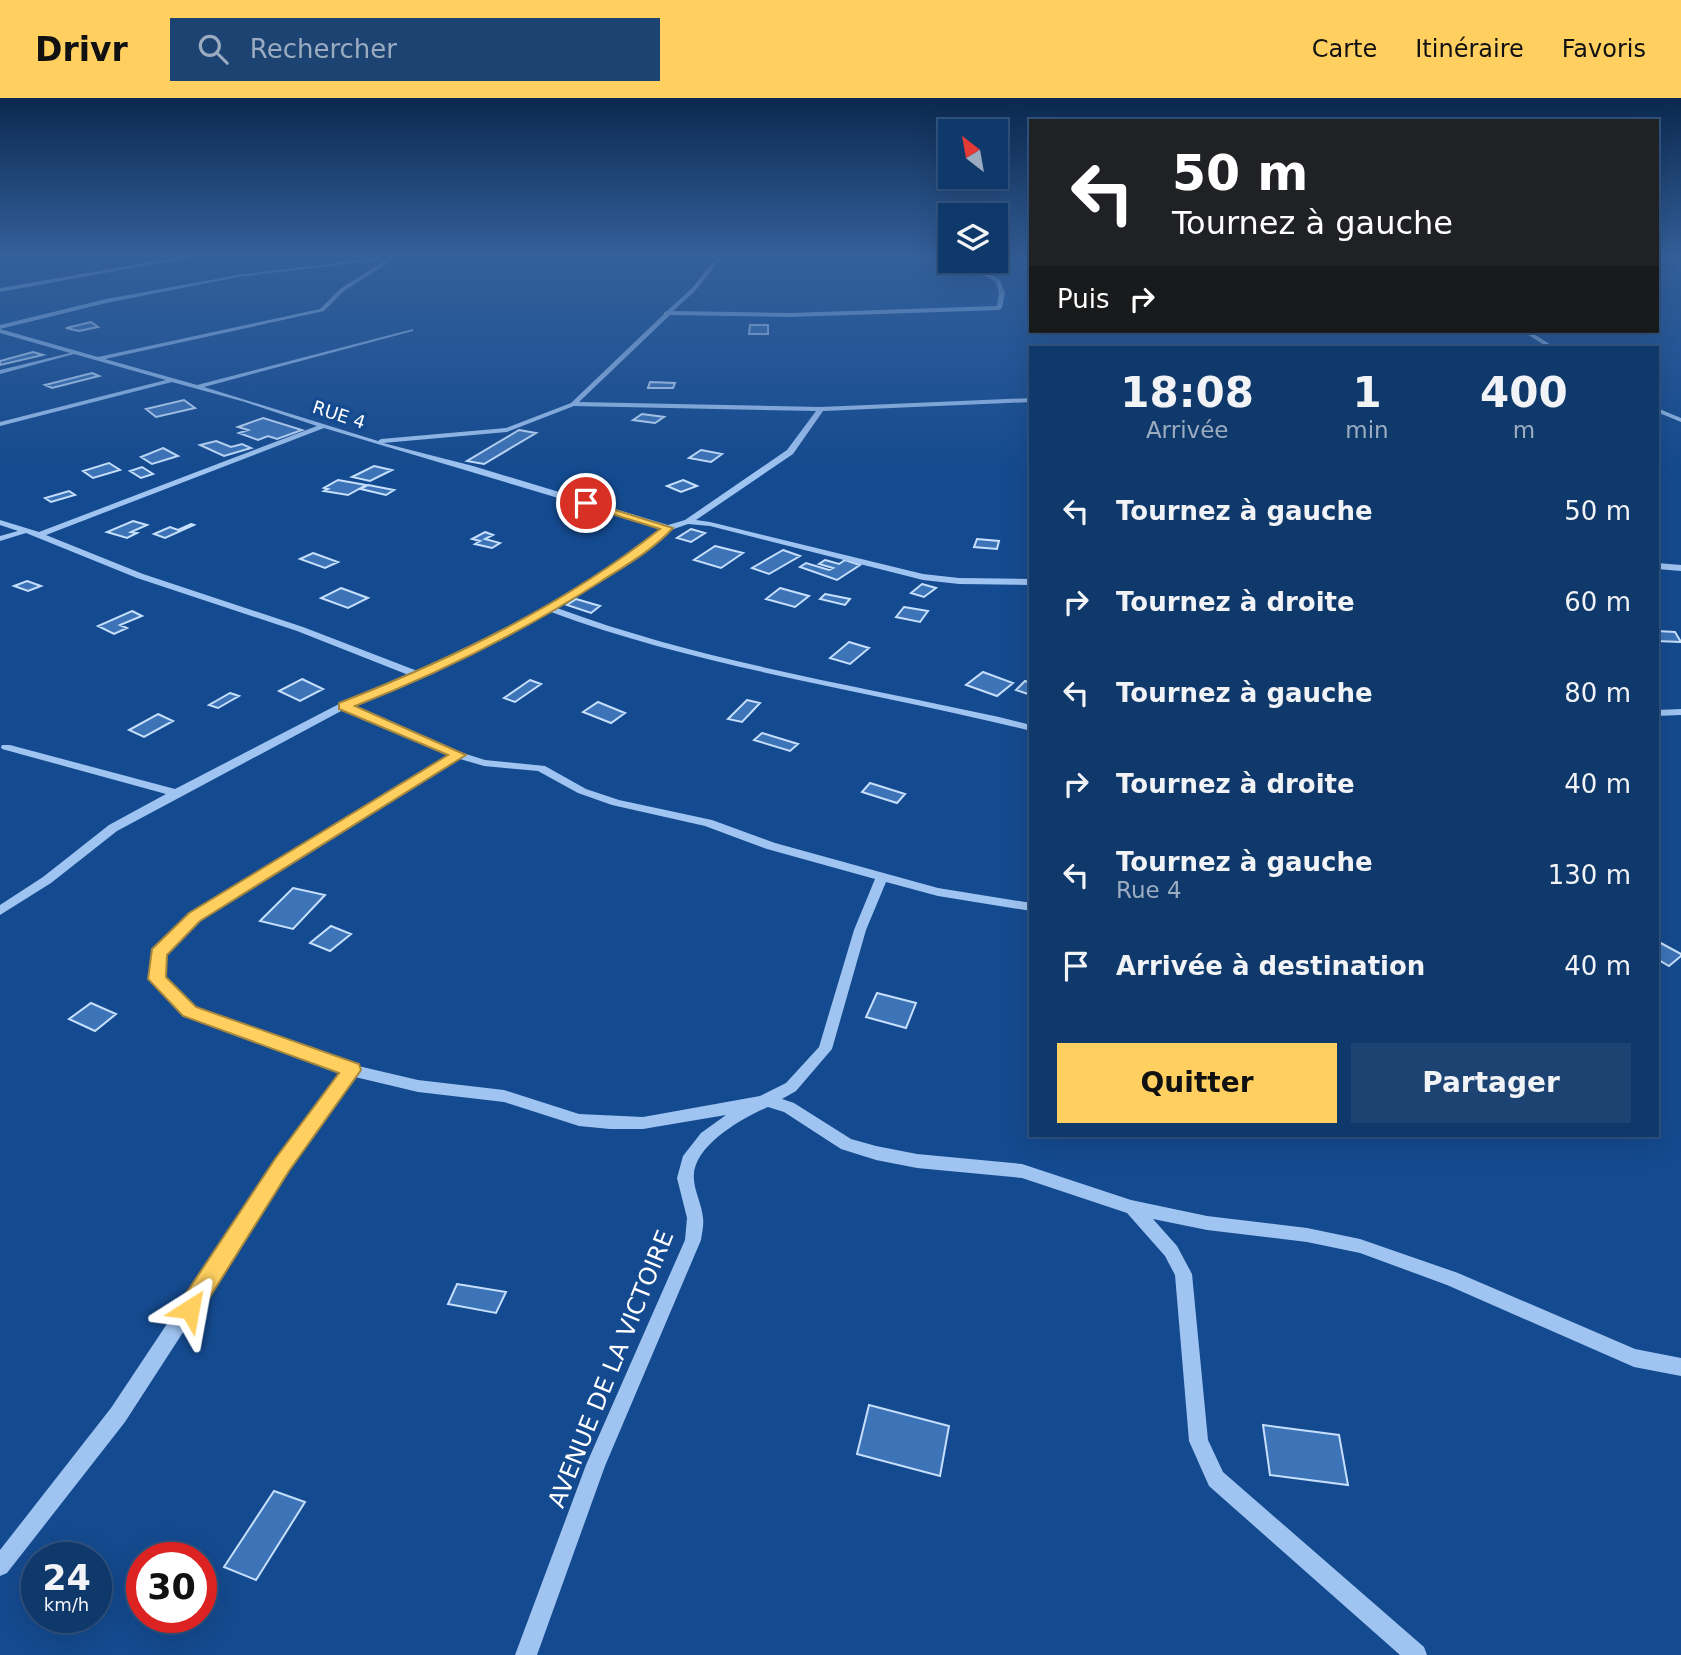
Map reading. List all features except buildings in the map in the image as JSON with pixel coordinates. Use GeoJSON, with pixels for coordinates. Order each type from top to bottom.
{"type":"FeatureCollection","features":[{"type":"Feature","properties":{"kind":"street"},"geometry":{"type":"LineString","coordinates":[[93,360],[241,328]]}},
{"type":"Feature","properties":{"kind":"street"},"geometry":{"type":"LineString","coordinates":[[372,442],[513,429],[573,404],[601,380],[652,328]]}},
{"type":"Feature","properties":{"kind":"street","name":"RUE 4"},"geometry":{"type":"LineString","coordinates":[[0,329],[72,354],[173,380],[372,442],[470,468],[668,528]]}},
{"type":"Feature","properties":{"kind":"street"},"geometry":{"type":"LineString","coordinates":[[195,387],[411,330]]}},
{"type":"Feature","properties":{"kind":"street"},"geometry":{"type":"LineString","coordinates":[[1528,333],[1550,346]]}},
{"type":"Feature","properties":{"kind":"street"},"geometry":{"type":"LineString","coordinates":[[0,372],[72,354]]}},
{"type":"Feature","properties":{"kind":"street"},"geometry":{"type":"LineString","coordinates":[[0,424],[173,380]]}},
{"type":"Feature","properties":{"kind":"street"},"geometry":{"type":"LineString","coordinates":[[573,404],[821,409],[1029,400]]}},
{"type":"Feature","properties":{"kind":"street"},"geometry":{"type":"LineString","coordinates":[[0,911],[47,880],[113,828],[175,793],[343,706],[420,676],[550,609],[631,557],[668,528],[688,522],[790,452],[821,409]]}},
{"type":"Feature","properties":{"kind":"street"},"geometry":{"type":"LineString","coordinates":[[1659,411],[1681,419]]}},
{"type":"Feature","properties":{"kind":"street"},"geometry":{"type":"LineString","coordinates":[[39,535],[324,426]]}},
{"type":"Feature","properties":{"kind":"street"},"geometry":{"type":"LineString","coordinates":[[0,522],[39,535],[104,563],[289,625],[420,676]]}},
{"type":"Feature","properties":{"kind":"street"},"geometry":{"type":"LineString","coordinates":[[688,522],[719,526],[923,577],[1029,582]]}},
{"type":"Feature","properties":{"kind":"street"},"geometry":{"type":"LineString","coordinates":[[0,539],[26,531]]}},
{"type":"Feature","properties":{"kind":"street"},"geometry":{"type":"LineString","coordinates":[[1659,566],[1681,568]]}},
{"type":"Feature","properties":{"kind":"street"},"geometry":{"type":"LineString","coordinates":[[550,609],[608,631],[765,671],[988,716],[1029,727]]}},
{"type":"Feature","properties":{"kind":"street"},"geometry":{"type":"LineString","coordinates":[[343,706],[484,764],[541,768],[582,791],[605,799],[708,823],[771,846],[938,892],[1029,907]]}},
{"type":"Feature","properties":{"kind":"street"},"geometry":{"type":"LineString","coordinates":[[1659,713],[1681,712]]}},
{"type":"Feature","properties":{"kind":"street"},"geometry":{"type":"LineString","coordinates":[[6,747],[175,793]]}},
{"type":"Feature","properties":{"kind":"street"},"geometry":{"type":"LineString","coordinates":[[459,755],[194,917],[158,953],[157,979],[190,1012],[352,1070],[418,1086],[504,1096],[579,1120],[610,1123],[643,1122],[768,1101],[789,1107],[846,1144],[876,1153],[917,1161],[1022,1171],[1131,1207],[1207,1223],[1307,1235],[1360,1246],[1452,1279],[1634,1358],[1681,1367]]}},
{"type":"Feature","properties":{"kind":"street","name":"AVENUE DE LA VICTOIRE"},"geometry":{"type":"LineString","coordinates":[[526,1655],[596,1465],[693,1240],[694,1209],[685,1178],[691,1156],[706,1137],[729,1120],[791,1087],[825,1049],[860,930],[882,876]]}},
{"type":"Feature","properties":{"kind":"street"},"geometry":{"type":"LineString","coordinates":[[0,1566],[118,1415],[282,1165],[352,1070]]}},
{"type":"Feature","properties":{"kind":"street"},"geometry":{"type":"LineString","coordinates":[[1131,1207],[1171,1251],[1182,1274],[1199,1441],[1216,1479],[1416,1655]]}},
{"type":"Feature","properties":{"kind":"route"},"geometry":{"type":"LineString","coordinates":[[190,1309],[282,1165],[352,1070],[190,1012],[157,979],[158,953],[194,917],[459,755],[343,706],[420,676],[550,609],[631,557],[668,528],[586,503]]}}]}
